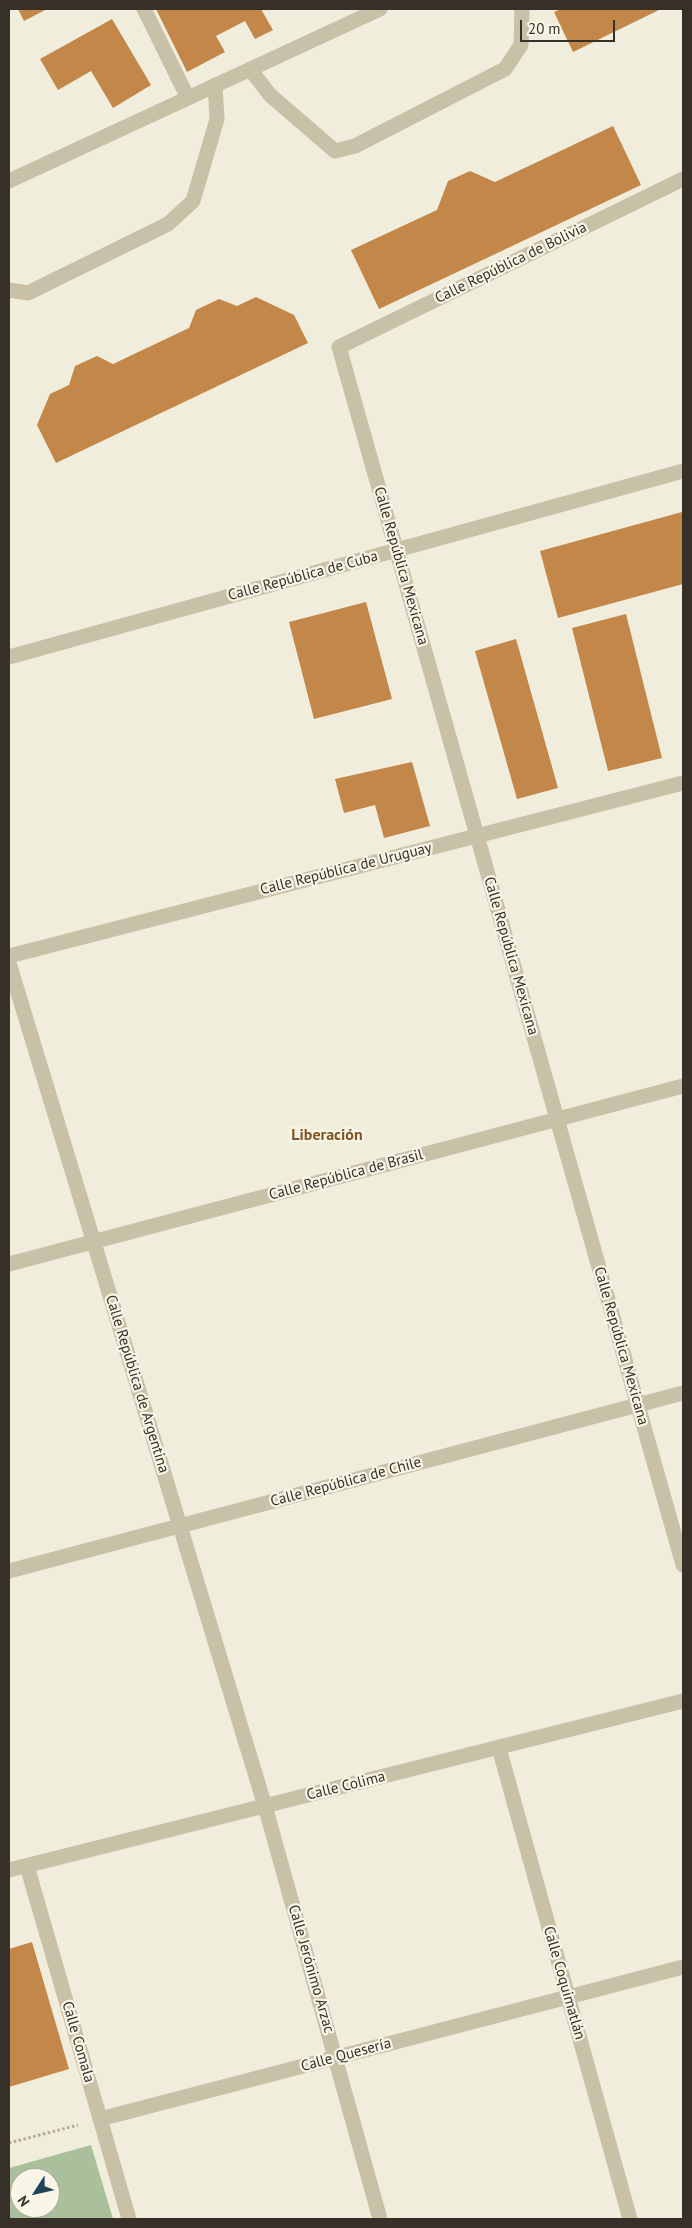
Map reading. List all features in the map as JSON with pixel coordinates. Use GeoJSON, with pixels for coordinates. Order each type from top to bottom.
{"type":"FeatureCollection","features":[{"type":"Feature","properties":{"kind":"street"},"geometry":{"type":"LineString","coordinates":[[144,9],[188,98]]}},
{"type":"Feature","properties":{"kind":"street"},"geometry":{"type":"LineString","coordinates":[[9,182],[380,9]]}},
{"type":"Feature","properties":{"kind":"street"},"geometry":{"type":"LineString","coordinates":[[250,69],[270,95],[335,151],[355,146],[505,69],[521,45],[522,9]]}},
{"type":"Feature","properties":{"kind":"street"},"geometry":{"type":"LineString","coordinates":[[9,290],[28,293],[168,224],[193,201],[217,119],[215,86]]}},
{"type":"Feature","properties":{"kind":"street","name":"Calle República de Bolivia"},"geometry":{"type":"LineString","coordinates":[[339,347],[683,179]]}},
{"type":"Feature","properties":{"kind":"street","name":"Calle República Mexicana"},"geometry":{"type":"LineString","coordinates":[[339,347],[683,1566]]}},
{"type":"Feature","properties":{"kind":"street","name":"Calle República de Cuba"},"geometry":{"type":"LineString","coordinates":[[9,657],[683,471]]}},
{"type":"Feature","properties":{"kind":"street","name":"Calle República de Uruguay"},"geometry":{"type":"LineString","coordinates":[[9,956],[683,783]]}},
{"type":"Feature","properties":{"kind":"street","name":"Calle República de Argentina"},"geometry":{"type":"LineString","coordinates":[[9,963],[265,1806]]}},
{"type":"Feature","properties":{"kind":"street","name":"Calle República de Brasil"},"geometry":{"type":"LineString","coordinates":[[9,1264],[683,1086]]}},
{"type":"Feature","properties":{"kind":"street","name":"Calle República de Chile"},"geometry":{"type":"LineString","coordinates":[[9,1571],[683,1393]]}},
{"type":"Feature","properties":{"kind":"street","name":"Calle Colima"},"geometry":{"type":"LineString","coordinates":[[9,1870],[683,1701]]}},
{"type":"Feature","properties":{"kind":"street","name":"Calle Coquimatlán"},"geometry":{"type":"LineString","coordinates":[[498,1748],[630,2219]]}},
{"type":"Feature","properties":{"kind":"street","name":"Calle Jerónimo Arzac"},"geometry":{"type":"LineString","coordinates":[[265,1806],[380,2219]]}},
{"type":"Feature","properties":{"kind":"street","name":"Calle Comala"},"geometry":{"type":"LineString","coordinates":[[26,1866],[130,2219]]}},
{"type":"Feature","properties":{"kind":"street","name":"Calle Quesería"},"geometry":{"type":"LineString","coordinates":[[100,2119],[683,1967]]}},
{"type":"Feature","properties":{"kind":"path"},"geometry":{"type":"LineString","coordinates":[[9,2143],[100,2119]]}},
{"type":"Feature","properties":{"kind":"green space"},"geometry":{"type":"Polygon","coordinates":[[[91,2145],[113,2219],[9,2219],[9,2168],[91,2145]]]}},
{"type":"Feature","properties":{"kind":"building"},"geometry":{"type":"Polygon","coordinates":[[[18,9],[47,9],[24,21],[18,9]]]}},
{"type":"Feature","properties":{"kind":"building"},"geometry":{"type":"Polygon","coordinates":[[[156,9],[261,9],[273,30],[255,39],[245,21],[216,36],[225,52],[187,72],[156,9]]]}},
{"type":"Feature","properties":{"kind":"building"},"geometry":{"type":"Polygon","coordinates":[[[561,9],[661,9],[573,52],[554,12],[561,9]]]}},
{"type":"Feature","properties":{"kind":"building"},"geometry":{"type":"Polygon","coordinates":[[[112,19],[151,85],[113,108],[91,71],[58,90],[40,59],[112,19]]]}},
{"type":"Feature","properties":{"kind":"building"},"geometry":{"type":"Polygon","coordinates":[[[613,126],[641,185],[379,309],[351,250],[437,210],[448,181],[470,171],[495,182],[613,126]]]}},
{"type":"Feature","properties":{"kind":"building"},"geometry":{"type":"Polygon","coordinates":[[[256,297],[294,315],[308,343],[56,463],[37,425],[50,394],[69,385],[75,366],[97,356],[113,364],[189,328],[196,310],[219,299],[237,306],[256,297]]]}},
{"type":"Feature","properties":{"kind":"building"},"geometry":{"type":"Polygon","coordinates":[[[682,512],[683,584],[558,618],[540,551],[682,512]]]}},
{"type":"Feature","properties":{"kind":"building"},"geometry":{"type":"Polygon","coordinates":[[[366,602],[392,699],[314,719],[289,622],[366,602]]]}},
{"type":"Feature","properties":{"kind":"building"},"geometry":{"type":"Polygon","coordinates":[[[626,614],[662,758],[608,771],[572,628],[626,614]]]}},
{"type":"Feature","properties":{"kind":"building"},"geometry":{"type":"Polygon","coordinates":[[[516,639],[558,788],[517,799],[475,651],[516,639]]]}},
{"type":"Feature","properties":{"kind":"building"},"geometry":{"type":"Polygon","coordinates":[[[412,762],[430,826],[384,838],[375,805],[344,813],[335,779],[412,762]]]}},
{"type":"Feature","properties":{"kind":"building"},"geometry":{"type":"Polygon","coordinates":[[[32,1942],[69,2069],[9,2087],[9,1949],[32,1942]]]}},
{"type":"Feature","properties":{"kind":"district","name":"Liberación"},"geometry":{"type":"Point","coordinates":[327,1135]}}]}
